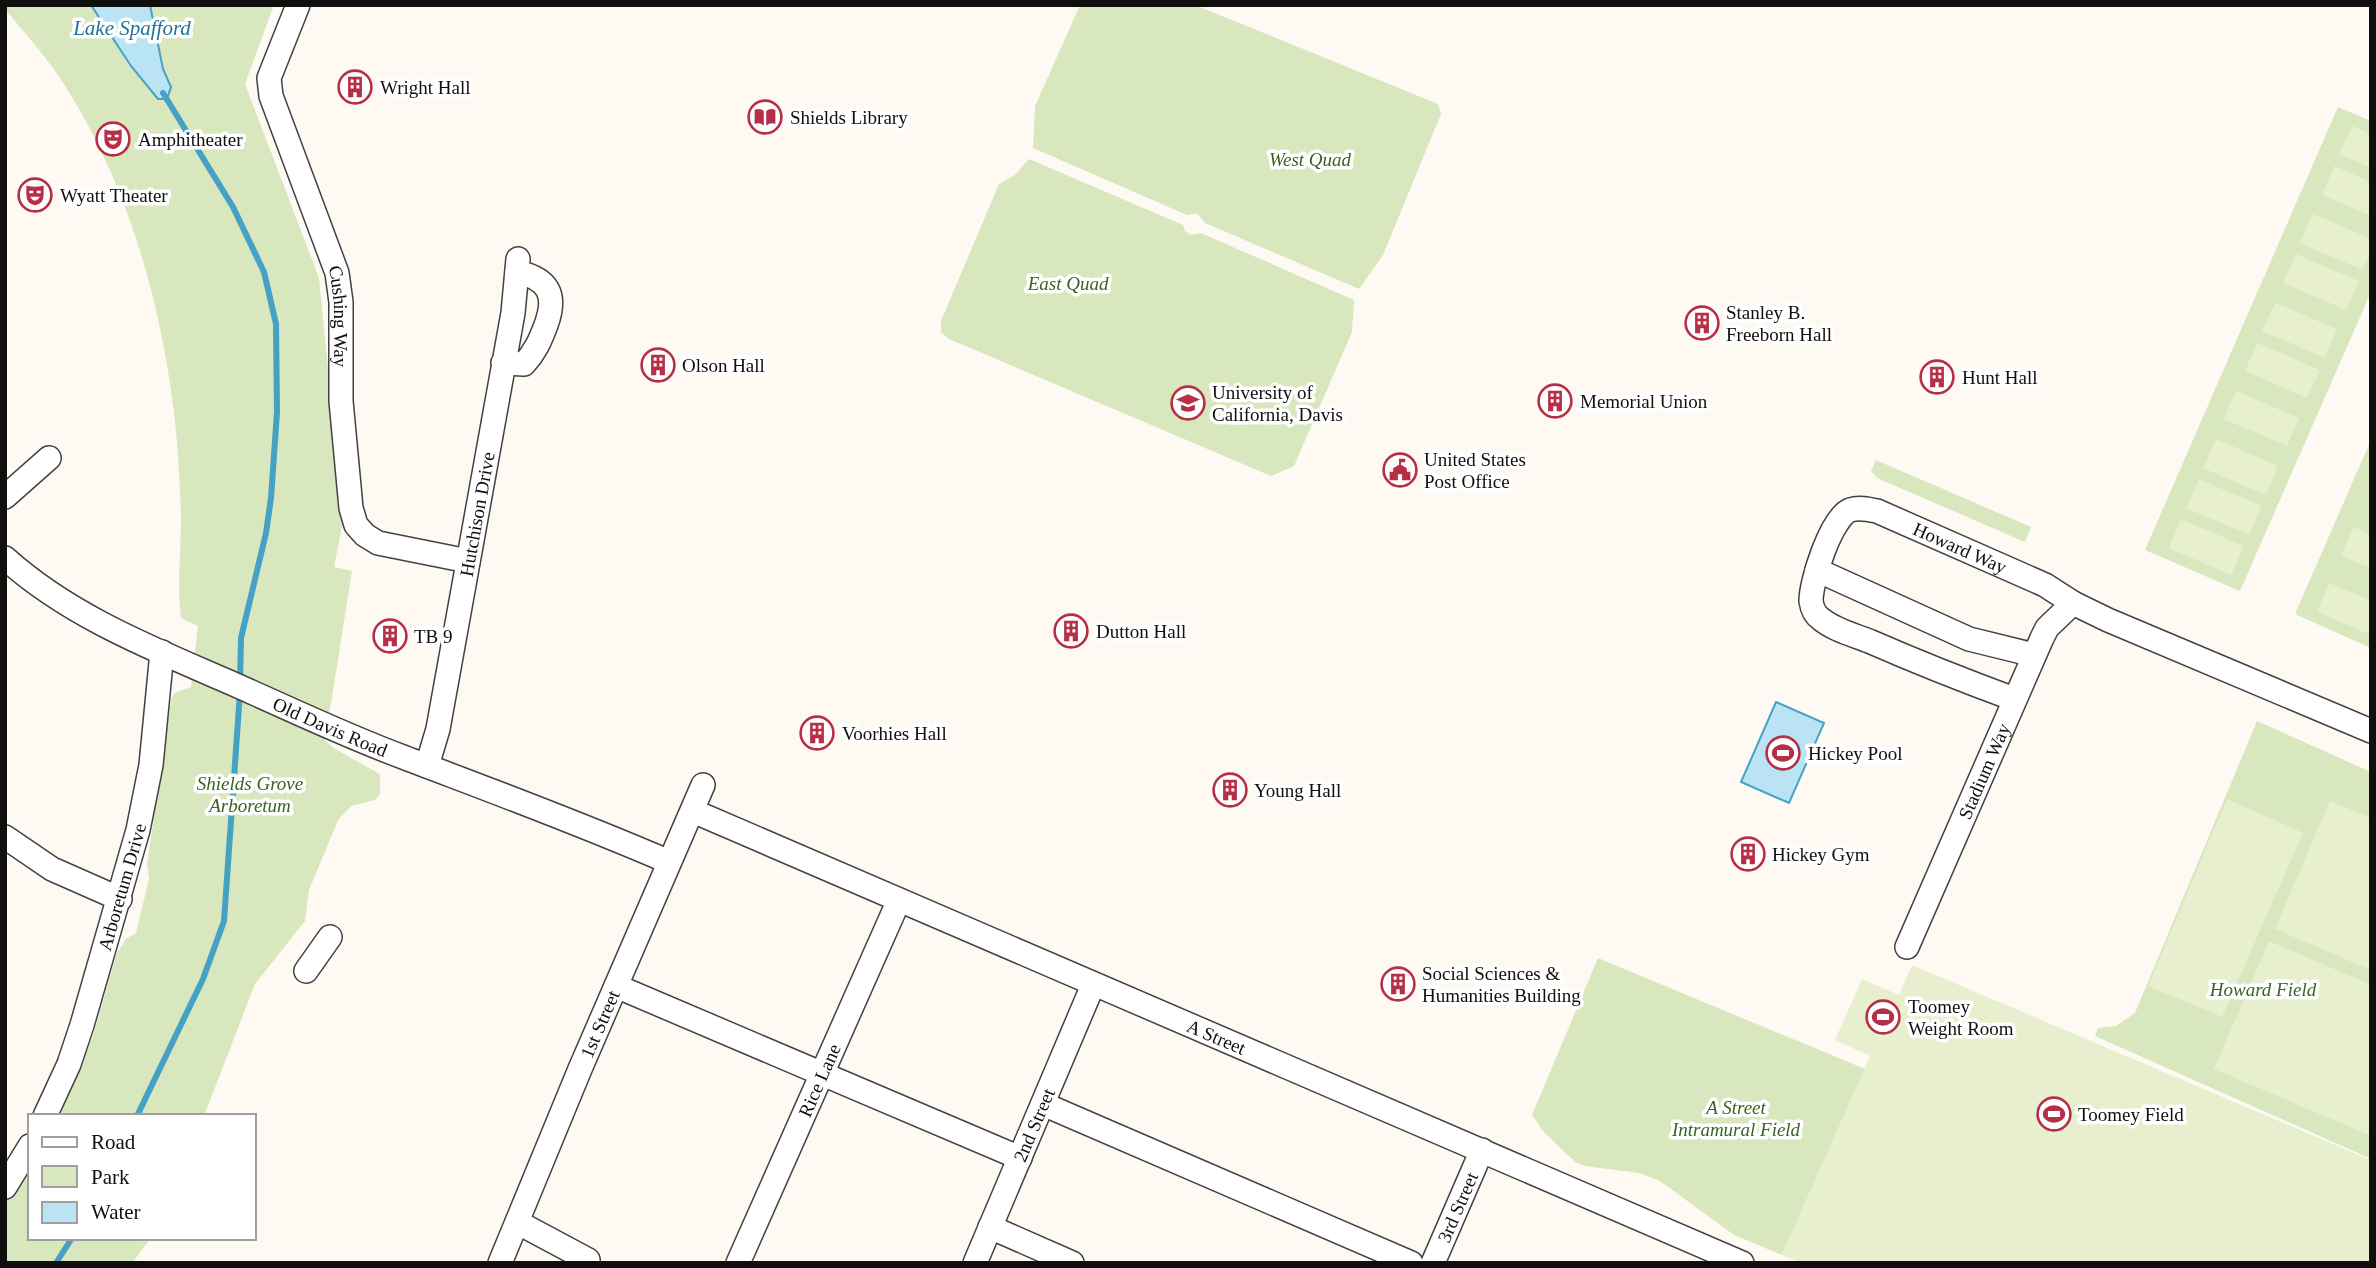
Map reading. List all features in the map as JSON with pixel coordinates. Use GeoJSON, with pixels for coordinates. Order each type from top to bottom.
{"type":"FeatureCollection","features":[{"type":"Feature","properties":{"kind":"street","name":"Cushing Way"},"geometry":{"type":"LineString","coordinates":[[298,5],[269,78],[271,96],[337,273],[341,302],[341,401],[351,508],[356,526],[378,543],[468,561]]}},
{"type":"Feature","properties":{"kind":"street","name":"Hutchison Drive"},"geometry":{"type":"LineString","coordinates":[[427,766],[438,724],[468,561],[503,363],[516,294],[517,266],[544,284],[550,293],[551,312],[536,351],[524,364],[503,363]]}},
{"type":"Feature","properties":{"kind":"street"},"geometry":{"type":"LineString","coordinates":[[5,497],[49,458]]}},
{"type":"Feature","properties":{"kind":"street","name":"Howard Way"},"geometry":{"type":"LineString","coordinates":[[2014,699],[1950,676],[1821,619],[1815,613],[1811,604],[1818,570],[1826,545],[1841,516],[1851,510],[1863,508],[1877,511],[2041,583],[2073,603],[2113,622],[2371,731]]}},
{"type":"Feature","properties":{"kind":"street","name":"Old Davis Road"},"geometry":{"type":"LineString","coordinates":[[5,558],[27,578],[62,602],[162,652],[427,766],[669,862]]}},
{"type":"Feature","properties":{"kind":"street"},"geometry":{"type":"LineString","coordinates":[[1818,570],[1969,639],[2034,655]]}},
{"type":"Feature","properties":{"kind":"street","name":"Stadium Way"},"geometry":{"type":"LineString","coordinates":[[1907,947],[2047,628],[2073,603]]}},
{"type":"Feature","properties":{"kind":"street","name":"Arboretum Drive"},"geometry":{"type":"LineString","coordinates":[[46,1114],[73,1053],[138,830],[150,765],[162,652]]}},
{"type":"Feature","properties":{"kind":"street","name":"1st Street"},"geometry":{"type":"LineString","coordinates":[[500,1263],[703,785]]}},
{"type":"Feature","properties":{"kind":"street","name":"A Street"},"geometry":{"type":"LineString","coordinates":[[693,811],[1742,1263]]}},
{"type":"Feature","properties":{"kind":"street"},"geometry":{"type":"LineString","coordinates":[[5,837],[52,869],[120,899]]}},
{"type":"Feature","properties":{"kind":"street","name":"Rice Lane"},"geometry":{"type":"LineString","coordinates":[[738,1263],[899,900]]}},
{"type":"Feature","properties":{"kind":"street"},"geometry":{"type":"LineString","coordinates":[[306,971],[330,937]]}},
{"type":"Feature","properties":{"kind":"street","name":"2nd Street"},"geometry":{"type":"LineString","coordinates":[[975,1263],[1093,985]]}},
{"type":"Feature","properties":{"kind":"street"},"geometry":{"type":"LineString","coordinates":[[616,986],[1020,1157]]}},
{"type":"Feature","properties":{"kind":"street"},"geometry":{"type":"LineString","coordinates":[[1043,1104],[1410,1263]]}},
{"type":"Feature","properties":{"kind":"street"},"geometry":{"type":"LineString","coordinates":[[5,1186],[28,1149]]}},
{"type":"Feature","properties":{"kind":"street","name":"3rd Street"},"geometry":{"type":"LineString","coordinates":[[1433,1263],[1482,1150]]}},
{"type":"Feature","properties":{"kind":"street"},"geometry":{"type":"LineString","coordinates":[[517,1222],[589,1259]]}},
{"type":"Feature","properties":{"kind":"street"},"geometry":{"type":"LineString","coordinates":[[990,1227],[1072,1263]]}},
{"type":"Feature","properties":{"kind":"green space","name":"Shields Grove Arboretum"},"geometry":{"type":"Polygon","coordinates":[[[5,5],[274,5],[245,84],[319,278],[342,510],[342,526],[334,567],[352,571],[325,741],[380,774],[380,794],[375,800],[351,806],[338,820],[309,890],[305,921],[255,984],[205,1114],[58,1114],[92,1039],[117,953],[126,939],[136,933],[149,879],[147,864],[171,701],[174,693],[191,687],[198,626],[181,618],[181,505],[174,412],[159,323],[135,237],[120,195],[82,114],[58,75],[5,9],[5,5]]]}},
{"type":"Feature","properties":{"kind":"green space","name":"West Quad"},"geometry":{"type":"Polygon","coordinates":[[[1080,5],[1195,5],[1438,104],[1441,114],[1383,255],[1359,289],[1205,223],[1197,213],[1187,215],[1033,148],[1035,106],[1080,5]]]}},
{"type":"Feature","properties":{"kind":"green space"},"geometry":{"type":"Polygon","coordinates":[[[2338,107],[2371,121],[2371,292],[2240,591],[2145,550],[2338,107]]]}},
{"type":"Feature","properties":{"kind":"green space"},"geometry":{"type":"Polygon","coordinates":[[[2352,126],[2371,134],[2371,168],[2339,154],[2352,126]]]}},
{"type":"Feature","properties":{"kind":"green space","name":"East Quad"},"geometry":{"type":"Polygon","coordinates":[[[1029,159],[1183,225],[1185,231],[1191,235],[1201,233],[1354,300],[1352,332],[1294,466],[1271,476],[949,339],[941,332],[941,321],[999,184],[1015,175],[1029,159]]]}},
{"type":"Feature","properties":{"kind":"green space"},"geometry":{"type":"Polygon","coordinates":[[[2334,166],[2371,182],[2371,216],[2322,195],[2334,166]]]}},
{"type":"Feature","properties":{"kind":"green space"},"geometry":{"type":"Polygon","coordinates":[[[2313,214],[2371,239],[2371,252],[2363,270],[2300,243],[2313,214]]]}},
{"type":"Feature","properties":{"kind":"green space"},"geometry":{"type":"Polygon","coordinates":[[[2296,254],[2359,281],[2346,310],[2283,283],[2296,254]]]}},
{"type":"Feature","properties":{"kind":"green space"},"geometry":{"type":"Polygon","coordinates":[[[2275,303],[2337,329],[2325,358],[2262,331],[2275,303]]]}},
{"type":"Feature","properties":{"kind":"green space"},"geometry":{"type":"Polygon","coordinates":[[[2257,343],[2320,370],[2307,398],[2245,371],[2257,343]]]}},
{"type":"Feature","properties":{"kind":"green space"},"geometry":{"type":"Polygon","coordinates":[[[2236,391],[2299,418],[2287,446],[2224,419],[2236,391]]]}},
{"type":"Feature","properties":{"kind":"green space"},"geometry":{"type":"Polygon","coordinates":[[[2216,439],[2278,466],[2266,495],[2203,468],[2216,439]]]}},
{"type":"Feature","properties":{"kind":"green space"},"geometry":{"type":"Polygon","coordinates":[[[2371,440],[2371,648],[2295,614],[2371,440]]]}},
{"type":"Feature","properties":{"kind":"green space"},"geometry":{"type":"Polygon","coordinates":[[[1876,460],[2031,527],[2025,542],[1877,478],[1871,471],[1876,460]]]}},
{"type":"Feature","properties":{"kind":"green space"},"geometry":{"type":"Polygon","coordinates":[[[2199,479],[2261,506],[2249,535],[2186,508],[2199,479]]]}},
{"type":"Feature","properties":{"kind":"green space"},"geometry":{"type":"Polygon","coordinates":[[[2181,519],[2244,546],[2231,575],[2169,548],[2181,519]]]}},
{"type":"Feature","properties":{"kind":"green space"},"geometry":{"type":"Polygon","coordinates":[[[2353,527],[2371,534],[2371,568],[2341,556],[2353,527]]]}},
{"type":"Feature","properties":{"kind":"green space"},"geometry":{"type":"Polygon","coordinates":[[[2329,583],[2371,601],[2371,635],[2317,612],[2329,583]]]}},
{"type":"Feature","properties":{"kind":"green space","name":"Howard Field"},"geometry":{"type":"Polygon","coordinates":[[[2257,721],[2371,772],[2371,1159],[2095,1036],[2098,1028],[2116,1026],[2135,1013],[2257,721]]]}},
{"type":"Feature","properties":{"kind":"green space"},"geometry":{"type":"Polygon","coordinates":[[[2227,799],[2303,833],[2222,1017],[2148,986],[2227,799]]]}},
{"type":"Feature","properties":{"kind":"green space"},"geometry":{"type":"Polygon","coordinates":[[[2330,801],[2371,818],[2371,970],[2275,929],[2330,801]]]}},
{"type":"Feature","properties":{"kind":"green space"},"geometry":{"type":"Polygon","coordinates":[[[2269,941],[2371,985],[2371,1136],[2214,1069],[2269,941]]]}},
{"type":"Feature","properties":{"kind":"green space","name":"A Street Intramural Field"},"geometry":{"type":"Polygon","coordinates":[[[1598,958],[1865,1069],[1782,1255],[1734,1235],[1660,1181],[1639,1173],[1585,1166],[1575,1162],[1543,1131],[1532,1115],[1598,958]]]}},
{"type":"Feature","properties":{"kind":"green space","name":"Toomey Field"},"geometry":{"type":"Polygon","coordinates":[[[1912,965],[2371,1160],[2371,1263],[1801,1263],[1782,1255],[1870,1056],[1835,1040],[1862,979],[1899,995],[1912,965]]]}},
{"type":"Feature","properties":{"kind":"green space"},"geometry":{"type":"Polygon","coordinates":[[[28,1170],[28,1240],[149,1240],[132,1263],[5,1263],[5,1204],[28,1170]]]}},
{"type":"Feature","properties":{"kind":"water","name":"Lake Spafford"},"geometry":{"type":"Polygon","coordinates":[[[91,5],[150,5],[163,69],[171,87],[167,99],[158,99],[131,66],[91,5]]]}},
{"type":"Feature","properties":{"kind":"water","name":"Hickey Pool"},"geometry":{"type":"Polygon","coordinates":[[[1776,702],[1824,723],[1789,803],[1741,782],[1776,702]]]}},
{"type":"Feature","properties":{"kind":"waterway"},"geometry":{"type":"LineString","coordinates":[[163,93],[233,207],[264,272],[276,324],[277,412],[271,498],[266,533],[241,638],[240,681]]}},
{"type":"Feature","properties":{"kind":"waterway"},"geometry":{"type":"LineString","coordinates":[[138,1114],[203,979],[224,921],[240,692]]}},
{"type":"Feature","properties":{"kind":"waterway"},"geometry":{"type":"LineString","coordinates":[[56,1263],[71,1240]]}},
{"type":"Feature","properties":{"kind":"place","name":"Wright Hall"},"geometry":{"type":"Point","coordinates":[355,87]}},
{"type":"Feature","properties":{"kind":"place","name":"Shields Library"},"geometry":{"type":"Point","coordinates":[765,117]}},
{"type":"Feature","properties":{"kind":"place","name":"Amphitheater"},"geometry":{"type":"Point","coordinates":[113,139]}},
{"type":"Feature","properties":{"kind":"place","name":"Wyatt Theater"},"geometry":{"type":"Point","coordinates":[35,195]}},
{"type":"Feature","properties":{"kind":"place","name":"Stanley B. Freeborn Hall"},"geometry":{"type":"Point","coordinates":[1702,323]}},
{"type":"Feature","properties":{"kind":"place","name":"Olson Hall"},"geometry":{"type":"Point","coordinates":[658,365]}},
{"type":"Feature","properties":{"kind":"place","name":"Hunt Hall"},"geometry":{"type":"Point","coordinates":[1937,377]}},
{"type":"Feature","properties":{"kind":"place","name":"Memorial Union"},"geometry":{"type":"Point","coordinates":[1555,401]}},
{"type":"Feature","properties":{"kind":"place","name":"University of California, Davis"},"geometry":{"type":"Point","coordinates":[1188,403]}},
{"type":"Feature","properties":{"kind":"place","name":"United States Post Office"},"geometry":{"type":"Point","coordinates":[1400,470]}},
{"type":"Feature","properties":{"kind":"place","name":"Dutton Hall"},"geometry":{"type":"Point","coordinates":[1071,631]}},
{"type":"Feature","properties":{"kind":"place","name":"TB 9"},"geometry":{"type":"Point","coordinates":[390,636]}},
{"type":"Feature","properties":{"kind":"place","name":"Voorhies Hall"},"geometry":{"type":"Point","coordinates":[817,733]}},
{"type":"Feature","properties":{"kind":"place","name":"Hickey Pool"},"geometry":{"type":"Point","coordinates":[1783,753]}},
{"type":"Feature","properties":{"kind":"place","name":"Young Hall"},"geometry":{"type":"Point","coordinates":[1230,790]}},
{"type":"Feature","properties":{"kind":"place","name":"Hickey Gym"},"geometry":{"type":"Point","coordinates":[1748,854]}},
{"type":"Feature","properties":{"kind":"place","name":"Social Sciences & Humanities Building"},"geometry":{"type":"Point","coordinates":[1398,984]}},
{"type":"Feature","properties":{"kind":"place","name":"Toomey Weight Room"},"geometry":{"type":"Point","coordinates":[1883,1017]}},
{"type":"Feature","properties":{"kind":"place","name":"Toomey Field"},"geometry":{"type":"Point","coordinates":[2054,1114]}}]}
